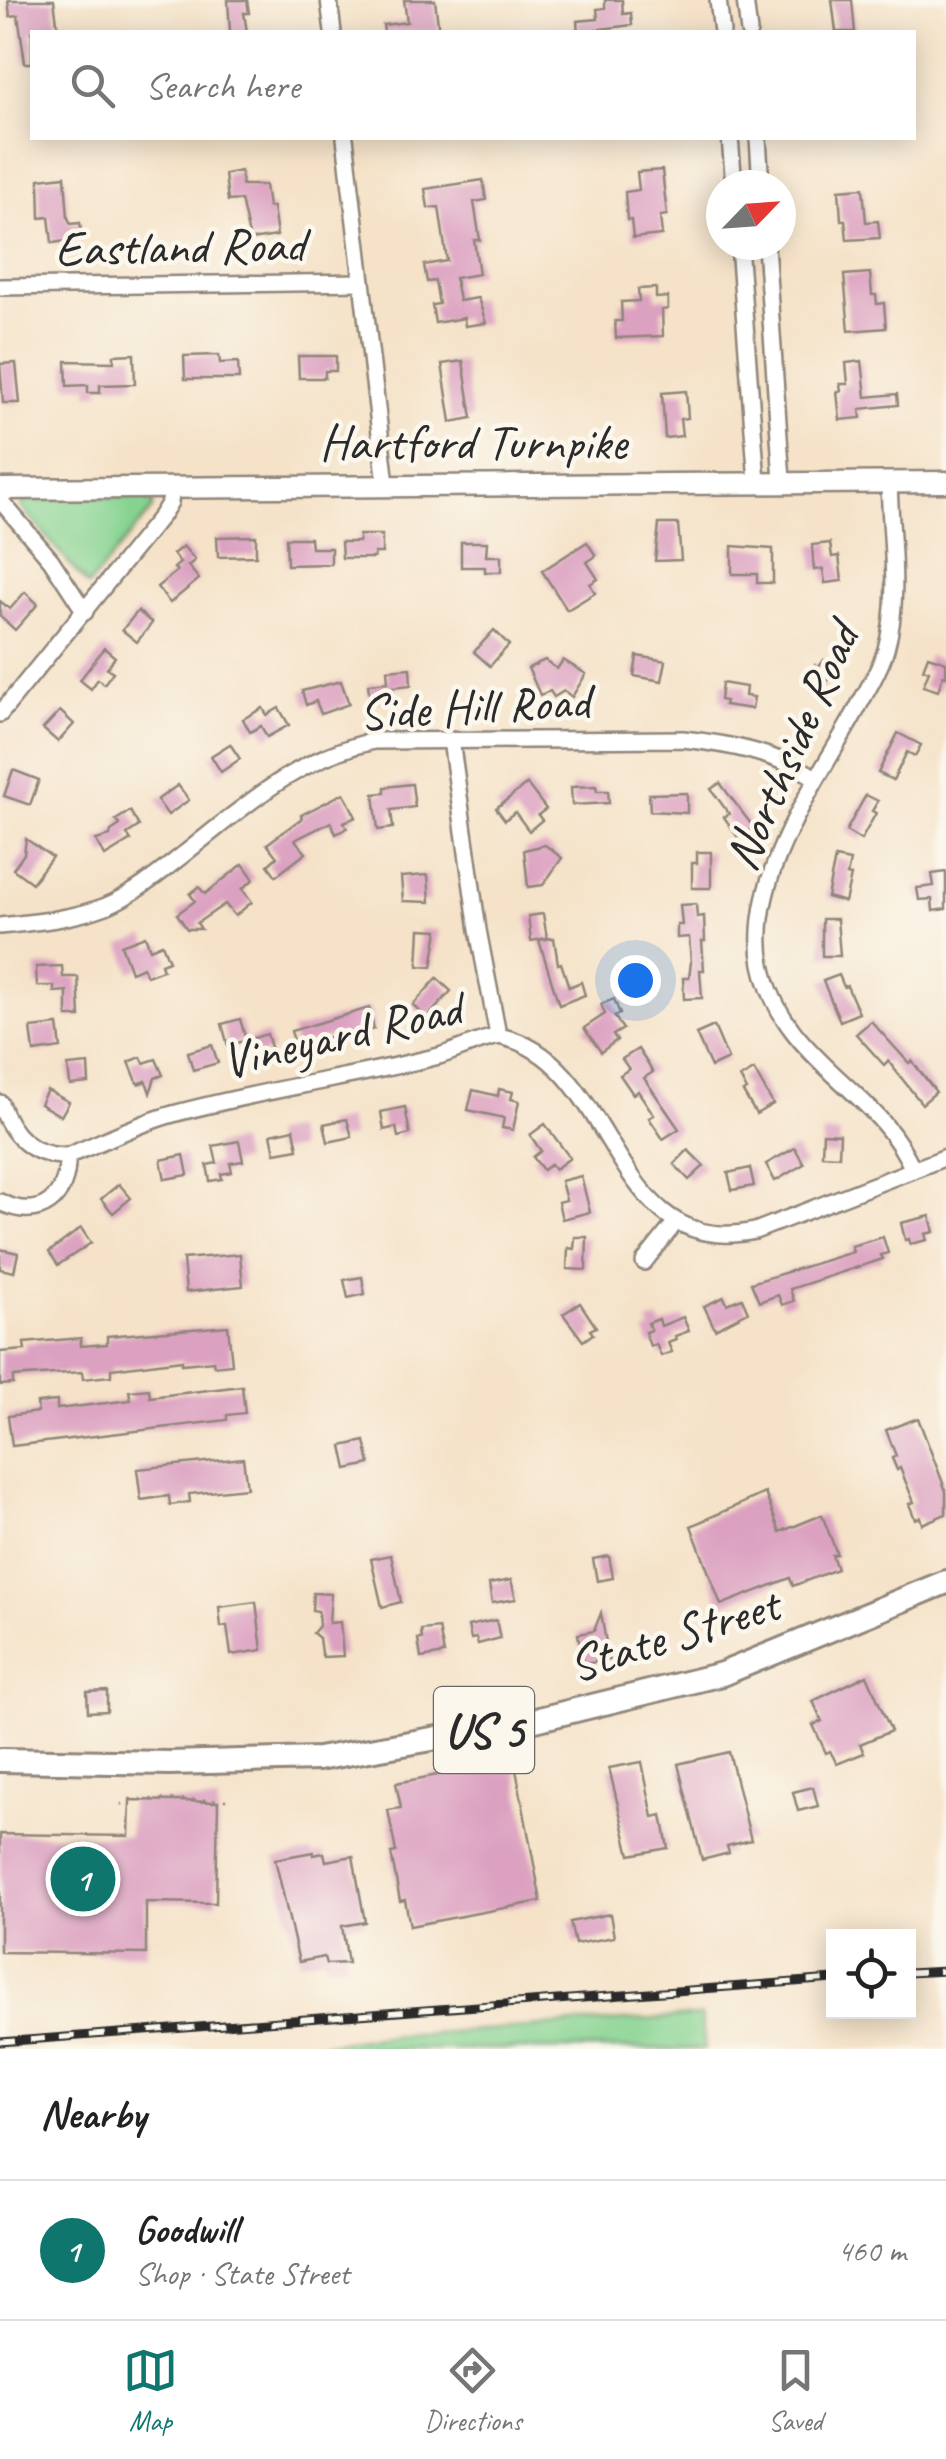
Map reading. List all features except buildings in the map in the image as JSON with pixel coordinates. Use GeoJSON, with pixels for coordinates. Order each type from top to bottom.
{"type":"FeatureCollection","features":[{"type":"Feature","properties":{"kind":"main road","name":"Hartford Turnpike"},"geometry":{"type":"LineString","coordinates":[[0,489],[946,482]]}},
{"type":"Feature","properties":{"kind":"main road","name":"State Street"},"geometry":{"type":"LineString","coordinates":[[0,1760],[170,1763],[318,1759],[523,1723],[722,1674],[946,1582]]}},
{"type":"Feature","properties":{"kind":"street"},"geometry":{"type":"LineString","coordinates":[[328,0],[332,30]]}},
{"type":"Feature","properties":{"kind":"street"},"geometry":{"type":"LineString","coordinates":[[722,30],[718,1],[745,0],[749,30]]}},
{"type":"Feature","properties":{"kind":"street"},"geometry":{"type":"LineString","coordinates":[[345,140],[386,484]]}},
{"type":"Feature","properties":{"kind":"street"},"geometry":{"type":"LineString","coordinates":[[730,140],[733,170]]}},
{"type":"Feature","properties":{"kind":"street"},"geometry":{"type":"LineString","coordinates":[[758,140],[760,170]]}},
{"type":"Feature","properties":{"kind":"street"},"geometry":{"type":"LineString","coordinates":[[740,260],[757,482]]}},
{"type":"Feature","properties":{"kind":"street"},"geometry":{"type":"LineString","coordinates":[[767,260],[782,482]]}},
{"type":"Feature","properties":{"kind":"street","name":"Eastland Road"},"geometry":{"type":"LineString","coordinates":[[0,287],[362,282]]}},
{"type":"Feature","properties":{"kind":"street","name":"Northside Road"},"geometry":{"type":"LineString","coordinates":[[888,481],[892,600],[886,648],[772,870],[760,929],[762,964],[774,1001],[793,1033],[885,1125],[905,1150],[913,1170]]}},
{"type":"Feature","properties":{"kind":"street"},"geometry":{"type":"LineString","coordinates":[[0,714],[162,515],[170,502],[172,486]]}},
{"type":"Feature","properties":{"kind":"street"},"geometry":{"type":"LineString","coordinates":[[0,500],[52,560],[84,612]]}},
{"type":"Feature","properties":{"kind":"street","name":"Side Hill Road"},"geometry":{"type":"LineString","coordinates":[[0,926],[67,917],[107,905],[139,888],[278,781],[314,759],[374,741],[682,738],[765,755],[797,766],[816,778]]}},
{"type":"Feature","properties":{"kind":"street"},"geometry":{"type":"LineString","coordinates":[[452,740],[478,930],[498,1035]]}},
{"type":"Feature","properties":{"kind":"street","name":"Vineyard Road"},"geometry":{"type":"LineString","coordinates":[[68,1156],[172,1114],[440,1056],[498,1035],[527,1045],[560,1069],[635,1181],[675,1223]]}},
{"type":"Feature","properties":{"kind":"street"},"geometry":{"type":"LineString","coordinates":[[0,1103],[3,1123],[38,1151],[68,1156],[68,1172],[64,1188],[54,1199],[28,1210],[14,1210],[0,1202]]}},
{"type":"Feature","properties":{"kind":"street"},"geometry":{"type":"LineString","coordinates":[[644,1262],[675,1223],[726,1235],[755,1232],[946,1158]]}},
{"type":"Feature","properties":{"kind":"path"},"geometry":{"type":"LineString","coordinates":[[121,1805],[128,1799],[228,1800]]}},
{"type":"Feature","properties":{"kind":"green space"},"geometry":{"type":"Polygon","coordinates":[[[138,496],[153,501],[152,509],[88,586],[21,506],[26,499],[138,496]]]}},
{"type":"Feature","properties":{"kind":"green space"},"geometry":{"type":"Polygon","coordinates":[[[701,2016],[705,2049],[282,2049],[386,2036],[701,2016]]]}},
{"type":"Feature","properties":{"kind":"railway"},"geometry":{"type":"LineString","coordinates":[[916,1973],[946,1971]]}},
{"type":"Feature","properties":{"kind":"railway"},"geometry":{"type":"LineString","coordinates":[[0,2042],[826,1980]]}},
{"type":"Feature","properties":{"kind":"place","name":"Goodwill"},"geometry":{"type":"Point","coordinates":[83,1879]}}]}
